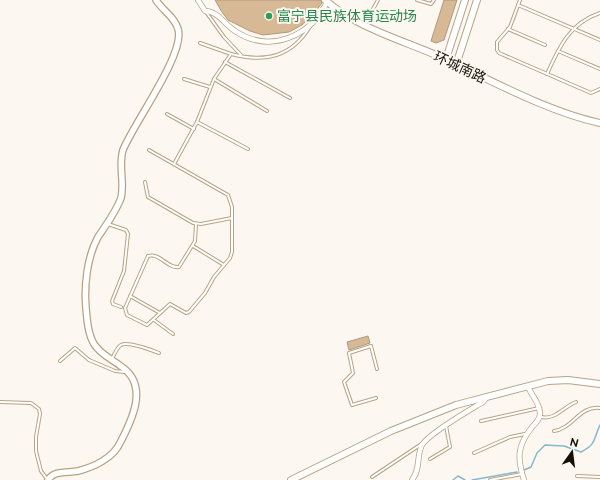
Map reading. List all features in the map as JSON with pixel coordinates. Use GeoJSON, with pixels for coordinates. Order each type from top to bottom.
{"type":"FeatureCollection","features":[{"type":"Feature","properties":{"kind":"main road"},"geometry":{"type":"LineString","coordinates":[[446,59],[465,0]]}},
{"type":"Feature","properties":{"kind":"main road"},"geometry":{"type":"LineString","coordinates":[[456,65],[477,0]]}},
{"type":"Feature","properties":{"kind":"main road","name":"环城南路"},"geometry":{"type":"LineString","coordinates":[[327,1],[365,24],[446,59],[456,65],[570,115],[600,123]]}},
{"type":"Feature","properties":{"kind":"main road"},"geometry":{"type":"LineString","coordinates":[[291,480],[406,424],[439,411],[528,386],[561,380],[600,384]]}},
{"type":"Feature","properties":{"kind":"street"},"geometry":{"type":"LineString","coordinates":[[48,480],[55,474],[78,471],[94,465],[109,456],[119,446],[137,398],[136,384],[128,371],[101,352],[92,339],[85,299],[91,255],[98,239],[117,208],[121,195],[123,182],[121,161],[123,150],[159,86],[179,40],[177,25],[156,0]]}},
{"type":"Feature","properties":{"kind":"street"},"geometry":{"type":"LineString","coordinates":[[198,0],[205,11],[215,13],[229,27],[240,34],[265,42],[290,38],[301,33],[312,24],[327,1]]}},
{"type":"Feature","properties":{"kind":"street"},"geometry":{"type":"LineString","coordinates":[[524,480],[518,460],[528,434],[540,417],[536,398],[531,394],[528,386]]}},
{"type":"Feature","properties":{"kind":"street"},"geometry":{"type":"LineString","coordinates":[[412,480],[417,473],[420,450],[424,442],[483,402],[487,397]]}},
{"type":"Feature","properties":{"kind":"lane"},"geometry":{"type":"LineString","coordinates":[[365,24],[378,0]]}},
{"type":"Feature","properties":{"kind":"lane"},"geometry":{"type":"LineString","coordinates":[[417,0],[428,4],[431,4],[434,0]]}},
{"type":"Feature","properties":{"kind":"lane"},"geometry":{"type":"LineString","coordinates":[[516,0],[520,1],[508,29],[496,42],[499,53],[591,93],[600,89]]}},
{"type":"Feature","properties":{"kind":"lane"},"geometry":{"type":"LineString","coordinates":[[518,5],[600,40]]}},
{"type":"Feature","properties":{"kind":"lane"},"geometry":{"type":"LineString","coordinates":[[205,11],[224,37],[242,56]]}},
{"type":"Feature","properties":{"kind":"lane"},"geometry":{"type":"LineString","coordinates":[[547,74],[558,51],[573,29],[587,18],[600,13]]}},
{"type":"Feature","properties":{"kind":"lane"},"geometry":{"type":"LineString","coordinates":[[200,43],[231,54],[242,56],[269,56],[288,51],[302,39],[312,24]]}},
{"type":"Feature","properties":{"kind":"lane"},"geometry":{"type":"LineString","coordinates":[[508,29],[545,45]]}},
{"type":"Feature","properties":{"kind":"lane"},"geometry":{"type":"LineString","coordinates":[[558,51],[600,69]]}},
{"type":"Feature","properties":{"kind":"lane"},"geometry":{"type":"LineString","coordinates":[[174,164],[194,129],[214,79],[231,54]]}},
{"type":"Feature","properties":{"kind":"lane"},"geometry":{"type":"LineString","coordinates":[[225,62],[290,98]]}},
{"type":"Feature","properties":{"kind":"lane"},"geometry":{"type":"LineString","coordinates":[[184,79],[210,87]]}},
{"type":"Feature","properties":{"kind":"lane"},"geometry":{"type":"LineString","coordinates":[[214,79],[267,111]]}},
{"type":"Feature","properties":{"kind":"lane"},"geometry":{"type":"LineString","coordinates":[[167,114],[194,129]]}},
{"type":"Feature","properties":{"kind":"lane"},"geometry":{"type":"LineString","coordinates":[[197,122],[248,149]]}},
{"type":"Feature","properties":{"kind":"lane"},"geometry":{"type":"LineString","coordinates":[[149,150],[226,193],[231,202],[232,252],[214,277],[205,293],[189,312],[170,304],[154,320],[146,325],[126,314],[125,308],[148,256],[154,255],[178,268],[196,239],[196,224]]}},
{"type":"Feature","properties":{"kind":"lane"},"geometry":{"type":"LineString","coordinates":[[145,182],[150,198],[196,224],[232,218]]}},
{"type":"Feature","properties":{"kind":"lane"},"geometry":{"type":"LineString","coordinates":[[107,224],[128,232],[124,271],[112,301],[113,304],[121,307]]}},
{"type":"Feature","properties":{"kind":"lane"},"geometry":{"type":"LineString","coordinates":[[193,246],[224,265]]}},
{"type":"Feature","properties":{"kind":"lane"},"geometry":{"type":"LineString","coordinates":[[130,296],[160,313]]}},
{"type":"Feature","properties":{"kind":"lane"},"geometry":{"type":"LineString","coordinates":[[154,320],[173,334]]}},
{"type":"Feature","properties":{"kind":"lane"},"geometry":{"type":"LineString","coordinates":[[111,360],[121,345],[141,347],[159,353]]}},
{"type":"Feature","properties":{"kind":"lane"},"geometry":{"type":"LineString","coordinates":[[376,398],[352,405],[344,382],[353,373],[349,353],[371,346],[377,369]]}},
{"type":"Feature","properties":{"kind":"lane"},"geometry":{"type":"LineString","coordinates":[[60,361],[75,348],[89,360],[119,372],[128,371]]}},
{"type":"Feature","properties":{"kind":"lane"},"geometry":{"type":"LineString","coordinates":[[0,402],[31,403],[39,409],[40,414],[36,437],[36,451],[41,471],[48,480]]}},
{"type":"Feature","properties":{"kind":"lane"},"geometry":{"type":"LineString","coordinates":[[540,417],[546,418],[555,416],[567,406],[576,402]]}},
{"type":"Feature","properties":{"kind":"lane"},"geometry":{"type":"LineString","coordinates":[[481,421],[539,408]]}},
{"type":"Feature","properties":{"kind":"lane"},"geometry":{"type":"LineString","coordinates":[[554,431],[567,427],[589,408],[600,408]]}},
{"type":"Feature","properties":{"kind":"lane"},"geometry":{"type":"LineString","coordinates":[[430,459],[451,445],[446,426]]}},
{"type":"Feature","properties":{"kind":"lane"},"geometry":{"type":"LineString","coordinates":[[474,453],[510,437],[528,434]]}},
{"type":"Feature","properties":{"kind":"lane"},"geometry":{"type":"LineString","coordinates":[[372,477],[424,442]]}},
{"type":"Feature","properties":{"kind":"lane"},"geometry":{"type":"LineString","coordinates":[[490,480],[522,474]]}},
{"type":"Feature","properties":{"kind":"lane"},"geometry":{"type":"LineString","coordinates":[[577,476],[600,477]]}},
{"type":"Feature","properties":{"kind":"building","name":"富宁县民族体育运动场"},"geometry":{"type":"Polygon","coordinates":[[[215,0],[321,0],[322,3],[312,16],[302,25],[289,32],[263,35],[250,31],[228,20],[215,0]]]}},
{"type":"Feature","properties":{"kind":"building"},"geometry":{"type":"Polygon","coordinates":[[[444,0],[457,0],[444,40],[436,43],[431,41],[444,0]]]}},
{"type":"Feature","properties":{"kind":"building"},"geometry":{"type":"Polygon","coordinates":[[[368,336],[370,343],[349,350],[347,342],[368,336]]]}},
{"type":"Feature","properties":{"kind":"waterway"},"geometry":{"type":"LineString","coordinates":[[524,470],[531,467],[537,453],[545,445],[564,446],[581,452],[592,444],[600,425]]}},
{"type":"Feature","properties":{"kind":"waterway"},"geometry":{"type":"LineString","coordinates":[[472,480],[517,472]]}},
{"type":"Feature","properties":{"kind":"waterway"},"geometry":{"type":"LineString","coordinates":[[453,480],[458,476],[465,480]]}},
{"type":"Feature","properties":{"kind":"place","name":"富宁县民族体育运动场"},"geometry":{"type":"Point","coordinates":[269,16]}}]}
